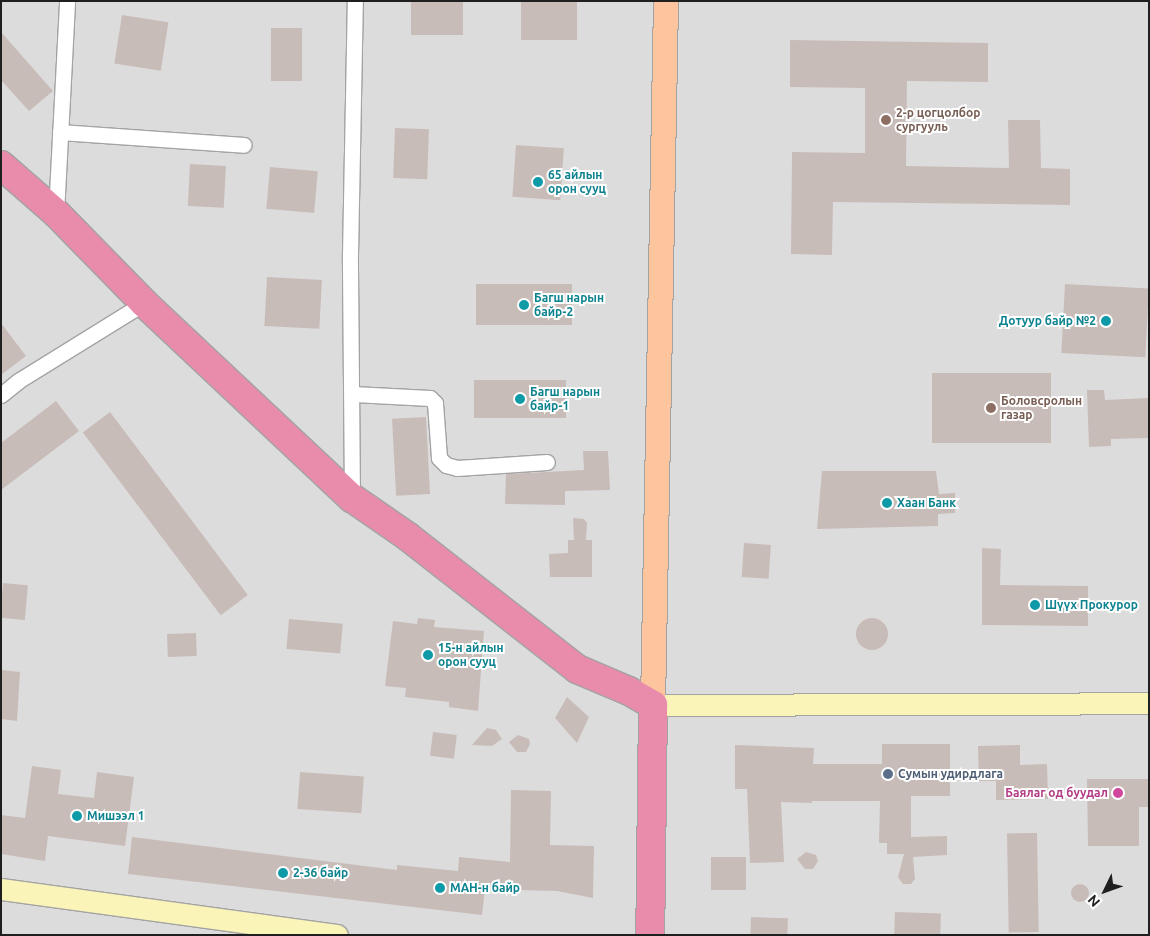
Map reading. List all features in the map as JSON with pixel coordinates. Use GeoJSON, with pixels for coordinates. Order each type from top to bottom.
{"type":"FeatureCollection","features":[{"type":"Feature","properties":{"kind":"highway"},"geometry":{"type":"LineString","coordinates":[[1,165],[56,213],[144,303],[352,498],[407,536],[577,669],[629,691],[653,705],[650,935]]}},
{"type":"Feature","properties":{"kind":"main road"},"geometry":{"type":"LineString","coordinates":[[653,705],[666,1]]}},
{"type":"Feature","properties":{"kind":"street"},"geometry":{"type":"LineString","coordinates":[[56,213],[67,1]]}},
{"type":"Feature","properties":{"kind":"street"},"geometry":{"type":"LineString","coordinates":[[352,498],[353,394],[350,254],[355,1]]}},
{"type":"Feature","properties":{"kind":"street"},"geometry":{"type":"LineString","coordinates":[[60,132],[244,145]]}},
{"type":"Feature","properties":{"kind":"street"},"geometry":{"type":"LineString","coordinates":[[1,395],[18,381],[144,303]]}},
{"type":"Feature","properties":{"kind":"street"},"geometry":{"type":"LineString","coordinates":[[353,394],[430,398],[435,404],[439,458],[446,465],[458,468],[547,462]]}},
{"type":"Feature","properties":{"kind":"street"},"geometry":{"type":"LineString","coordinates":[[653,705],[1149,703]]}},
{"type":"Feature","properties":{"kind":"street"},"geometry":{"type":"LineString","coordinates":[[1,889],[337,935]]}},
{"type":"Feature","properties":{"kind":"shaded area"},"geometry":{"type":"Polygon","coordinates":[[[1,1],[1149,1],[1149,935],[1,935],[1,1]]]}},
{"type":"Feature","properties":{"kind":"building"},"geometry":{"type":"Polygon","coordinates":[[[411,1],[463,1],[463,35],[411,35],[411,1]]]}},
{"type":"Feature","properties":{"kind":"building"},"geometry":{"type":"Polygon","coordinates":[[[521,1],[577,1],[577,40],[521,40],[521,1]]]}},
{"type":"Feature","properties":{"kind":"building"},"geometry":{"type":"Polygon","coordinates":[[[122,15],[168,22],[161,71],[114,63],[122,15]]]}},
{"type":"Feature","properties":{"kind":"building"},"geometry":{"type":"Polygon","coordinates":[[[271,28],[302,28],[302,81],[271,81],[271,28]]]}},
{"type":"Feature","properties":{"kind":"building"},"geometry":{"type":"Polygon","coordinates":[[[1,32],[53,91],[29,111],[1,80],[1,32]]]}},
{"type":"Feature","properties":{"kind":"building","name":"2-р цогцолбор сургууль"},"geometry":{"type":"Polygon","coordinates":[[[790,40],[988,43],[988,82],[907,81],[906,166],[1009,168],[1008,120],[1040,120],[1041,168],[1070,169],[1070,205],[833,202],[832,255],[791,254],[792,152],[865,153],[865,88],[790,87],[790,40]]]}},
{"type":"Feature","properties":{"kind":"building"},"geometry":{"type":"Polygon","coordinates":[[[395,128],[429,129],[427,179],[393,178],[395,128]]]}},
{"type":"Feature","properties":{"kind":"building","name":"65 айлын орон сууц"},"geometry":{"type":"Polygon","coordinates":[[[516,145],[564,148],[560,200],[512,197],[516,145]]]}},
{"type":"Feature","properties":{"kind":"building"},"geometry":{"type":"Polygon","coordinates":[[[190,164],[226,166],[224,208],[188,206],[190,164]]]}},
{"type":"Feature","properties":{"kind":"building"},"geometry":{"type":"Polygon","coordinates":[[[270,167],[318,171],[314,213],[266,209],[270,167]]]}},
{"type":"Feature","properties":{"kind":"building"},"geometry":{"type":"Polygon","coordinates":[[[267,277],[322,280],[319,329],[264,326],[267,277]]]}},
{"type":"Feature","properties":{"kind":"building","name":"Багш нарын байр-2"},"geometry":{"type":"Polygon","coordinates":[[[476,284],[572,284],[572,325],[476,325],[476,284]]]}},
{"type":"Feature","properties":{"kind":"building","name":"Дотуур байр №2"},"geometry":{"type":"Polygon","coordinates":[[[1065,284],[1149,288],[1145,357],[1061,353],[1065,284]]]}},
{"type":"Feature","properties":{"kind":"building"},"geometry":{"type":"Polygon","coordinates":[[[1,323],[26,356],[1,375],[1,323]]]}},
{"type":"Feature","properties":{"kind":"building","name":"Боловсролын газар"},"geometry":{"type":"Polygon","coordinates":[[[932,373],[1051,373],[1051,443],[932,443],[932,373]]]}},
{"type":"Feature","properties":{"kind":"building","name":"Багш нарын байр-1"},"geometry":{"type":"Polygon","coordinates":[[[474,380],[566,380],[566,418],[474,418],[474,380]]]}},
{"type":"Feature","properties":{"kind":"building"},"geometry":{"type":"Polygon","coordinates":[[[1087,390],[1104,390],[1105,400],[1149,398],[1149,438],[1111,439],[1111,446],[1089,447],[1087,390]]]}},
{"type":"Feature","properties":{"kind":"building"},"geometry":{"type":"Polygon","coordinates":[[[56,401],[79,431],[1,490],[1,443],[56,401]]]}},
{"type":"Feature","properties":{"kind":"building"},"geometry":{"type":"Polygon","coordinates":[[[110,412],[248,595],[221,615],[83,432],[110,412]]]}},
{"type":"Feature","properties":{"kind":"building"},"geometry":{"type":"Polygon","coordinates":[[[426,417],[430,494],[396,496],[392,419],[426,417]]]}},
{"type":"Feature","properties":{"kind":"building"},"geometry":{"type":"Polygon","coordinates":[[[583,451],[608,451],[610,490],[565,491],[565,505],[505,504],[506,474],[584,470],[583,451]]]}},
{"type":"Feature","properties":{"kind":"building","name":"Хаан Банк"},"geometry":{"type":"Polygon","coordinates":[[[822,471],[936,471],[939,494],[955,493],[955,513],[938,514],[938,526],[817,529],[822,471]]]}},
{"type":"Feature","properties":{"kind":"building"},"geometry":{"type":"Polygon","coordinates":[[[573,518],[584,519],[587,523],[586,540],[592,540],[592,577],[550,577],[549,554],[568,553],[568,540],[574,540],[573,518]]]}},
{"type":"Feature","properties":{"kind":"building"},"geometry":{"type":"Polygon","coordinates":[[[744,543],[771,545],[769,579],[742,577],[744,543]]]}},
{"type":"Feature","properties":{"kind":"building","name":"Шүүх Прокурор"},"geometry":{"type":"Polygon","coordinates":[[[982,548],[1001,549],[1000,585],[1088,586],[1088,626],[982,625],[982,548]]]}},
{"type":"Feature","properties":{"kind":"building"},"geometry":{"type":"Polygon","coordinates":[[[3,583],[28,585],[25,620],[1,618],[3,583]]]}},
{"type":"Feature","properties":{"kind":"building"},"geometry":{"type":"Polygon","coordinates":[[[418,618],[435,620],[434,627],[484,631],[478,711],[449,707],[449,702],[405,697],[406,688],[385,686],[393,621],[417,624],[418,618]]]}},
{"type":"Feature","properties":{"kind":"building"},"geometry":{"type":"Polygon","coordinates":[[[872,618],[878,619],[883,623],[887,628],[887,640],[883,645],[878,649],[872,650],[866,649],[861,645],[857,640],[856,634],[857,628],[861,623],[866,619],[872,618]]]}},
{"type":"Feature","properties":{"kind":"building"},"geometry":{"type":"Polygon","coordinates":[[[289,619],[343,624],[340,654],[286,649],[289,619]]]}},
{"type":"Feature","properties":{"kind":"building"},"geometry":{"type":"Polygon","coordinates":[[[196,633],[197,656],[168,657],[167,634],[196,633]]]}},
{"type":"Feature","properties":{"kind":"building"},"geometry":{"type":"Polygon","coordinates":[[[1,670],[20,672],[17,721],[1,719],[1,670]]]}},
{"type":"Feature","properties":{"kind":"building"},"geometry":{"type":"Polygon","coordinates":[[[567,697],[589,717],[577,743],[555,718],[567,697]]]}},
{"type":"Feature","properties":{"kind":"building"},"geometry":{"type":"Polygon","coordinates":[[[487,728],[496,730],[502,739],[492,746],[472,745],[487,728]]]}},
{"type":"Feature","properties":{"kind":"building"},"geometry":{"type":"Polygon","coordinates":[[[433,732],[457,735],[454,759],[430,756],[433,732]]]}},
{"type":"Feature","properties":{"kind":"building"},"geometry":{"type":"Polygon","coordinates":[[[518,735],[529,739],[530,744],[526,752],[517,752],[509,742],[518,735]]]}},
{"type":"Feature","properties":{"kind":"building"},"geometry":{"type":"Polygon","coordinates":[[[882,744],[950,744],[950,796],[911,796],[911,837],[947,836],[947,855],[913,857],[915,879],[911,884],[903,884],[898,877],[904,854],[887,854],[887,843],[879,843],[880,801],[781,802],[784,862],[750,863],[747,789],[735,789],[735,745],[814,748],[813,764],[882,764],[882,744]]]}},
{"type":"Feature","properties":{"kind":"building"},"geometry":{"type":"Polygon","coordinates":[[[1020,745],[1020,765],[1047,764],[1048,799],[996,800],[996,781],[979,781],[978,746],[1020,745]]]}},
{"type":"Feature","properties":{"kind":"building","name":"Мишээл 1"},"geometry":{"type":"Polygon","coordinates":[[[32,766],[61,770],[58,794],[94,798],[97,772],[134,777],[125,846],[48,836],[45,861],[1,854],[1,815],[25,818],[32,766]]]}},
{"type":"Feature","properties":{"kind":"building"},"geometry":{"type":"Polygon","coordinates":[[[300,772],[364,776],[361,813],[297,809],[300,772]]]}},
{"type":"Feature","properties":{"kind":"building","name":"Баялаг од буудал"},"geometry":{"type":"Polygon","coordinates":[[[1087,779],[1149,779],[1149,807],[1139,807],[1139,846],[1088,846],[1087,779]]]}},
{"type":"Feature","properties":{"kind":"building"},"geometry":{"type":"Polygon","coordinates":[[[511,790],[551,791],[550,845],[594,846],[593,898],[557,891],[485,889],[482,915],[128,874],[132,837],[397,870],[397,865],[458,871],[459,857],[510,862],[511,790]]]}},
{"type":"Feature","properties":{"kind":"building"},"geometry":{"type":"Polygon","coordinates":[[[1037,833],[1039,932],[1009,933],[1007,834],[1037,833]]]}},
{"type":"Feature","properties":{"kind":"building"},"geometry":{"type":"Polygon","coordinates":[[[806,852],[816,855],[818,861],[813,869],[805,869],[797,859],[806,852]]]}},
{"type":"Feature","properties":{"kind":"building"},"geometry":{"type":"Polygon","coordinates":[[[711,857],[746,857],[746,890],[711,890],[711,857]]]}},
{"type":"Feature","properties":{"kind":"building"},"geometry":{"type":"Polygon","coordinates":[[[1080,884],[1086,887],[1089,893],[1086,899],[1080,902],[1074,899],[1071,893],[1074,887],[1080,884]]]}},
{"type":"Feature","properties":{"kind":"building"},"geometry":{"type":"Polygon","coordinates":[[[895,912],[941,914],[940,935],[894,935],[895,912]]]}},
{"type":"Feature","properties":{"kind":"building"},"geometry":{"type":"Polygon","coordinates":[[[751,917],[788,918],[787,935],[750,935],[751,917]]]}},
{"type":"Feature","properties":{"kind":"place","name":"2-р цогцолбор сургууль"},"geometry":{"type":"Point","coordinates":[886,120]}},
{"type":"Feature","properties":{"kind":"place","name":"65 айлын орон сууц"},"geometry":{"type":"Point","coordinates":[538,182]}},
{"type":"Feature","properties":{"kind":"place","name":"Багш нарын байр-2"},"geometry":{"type":"Point","coordinates":[524,305]}},
{"type":"Feature","properties":{"kind":"place","name":"Дотуур байр №2"},"geometry":{"type":"Point","coordinates":[1106,321]}},
{"type":"Feature","properties":{"kind":"place","name":"Багш нарын байр-1"},"geometry":{"type":"Point","coordinates":[520,399]}},
{"type":"Feature","properties":{"kind":"place","name":"Боловсролын газар"},"geometry":{"type":"Point","coordinates":[991,408]}},
{"type":"Feature","properties":{"kind":"place","name":"Хаан Банк"},"geometry":{"type":"Point","coordinates":[887,503]}},
{"type":"Feature","properties":{"kind":"place","name":"Шүүх Прокурор"},"geometry":{"type":"Point","coordinates":[1035,605]}},
{"type":"Feature","properties":{"kind":"place","name":"15-н айлын орон сууц"},"geometry":{"type":"Point","coordinates":[428,655]}},
{"type":"Feature","properties":{"kind":"place","name":"Сумын удирдлага"},"geometry":{"type":"Point","coordinates":[888,774]}},
{"type":"Feature","properties":{"kind":"place","name":"Баялаг од буудал"},"geometry":{"type":"Point","coordinates":[1118,793]}},
{"type":"Feature","properties":{"kind":"place","name":"Мишээл 1"},"geometry":{"type":"Point","coordinates":[77,816]}},
{"type":"Feature","properties":{"kind":"place","name":"2-36 байр"},"geometry":{"type":"Point","coordinates":[283,873]}},
{"type":"Feature","properties":{"kind":"place","name":"МАН-н байр"},"geometry":{"type":"Point","coordinates":[440,888]}}]}
